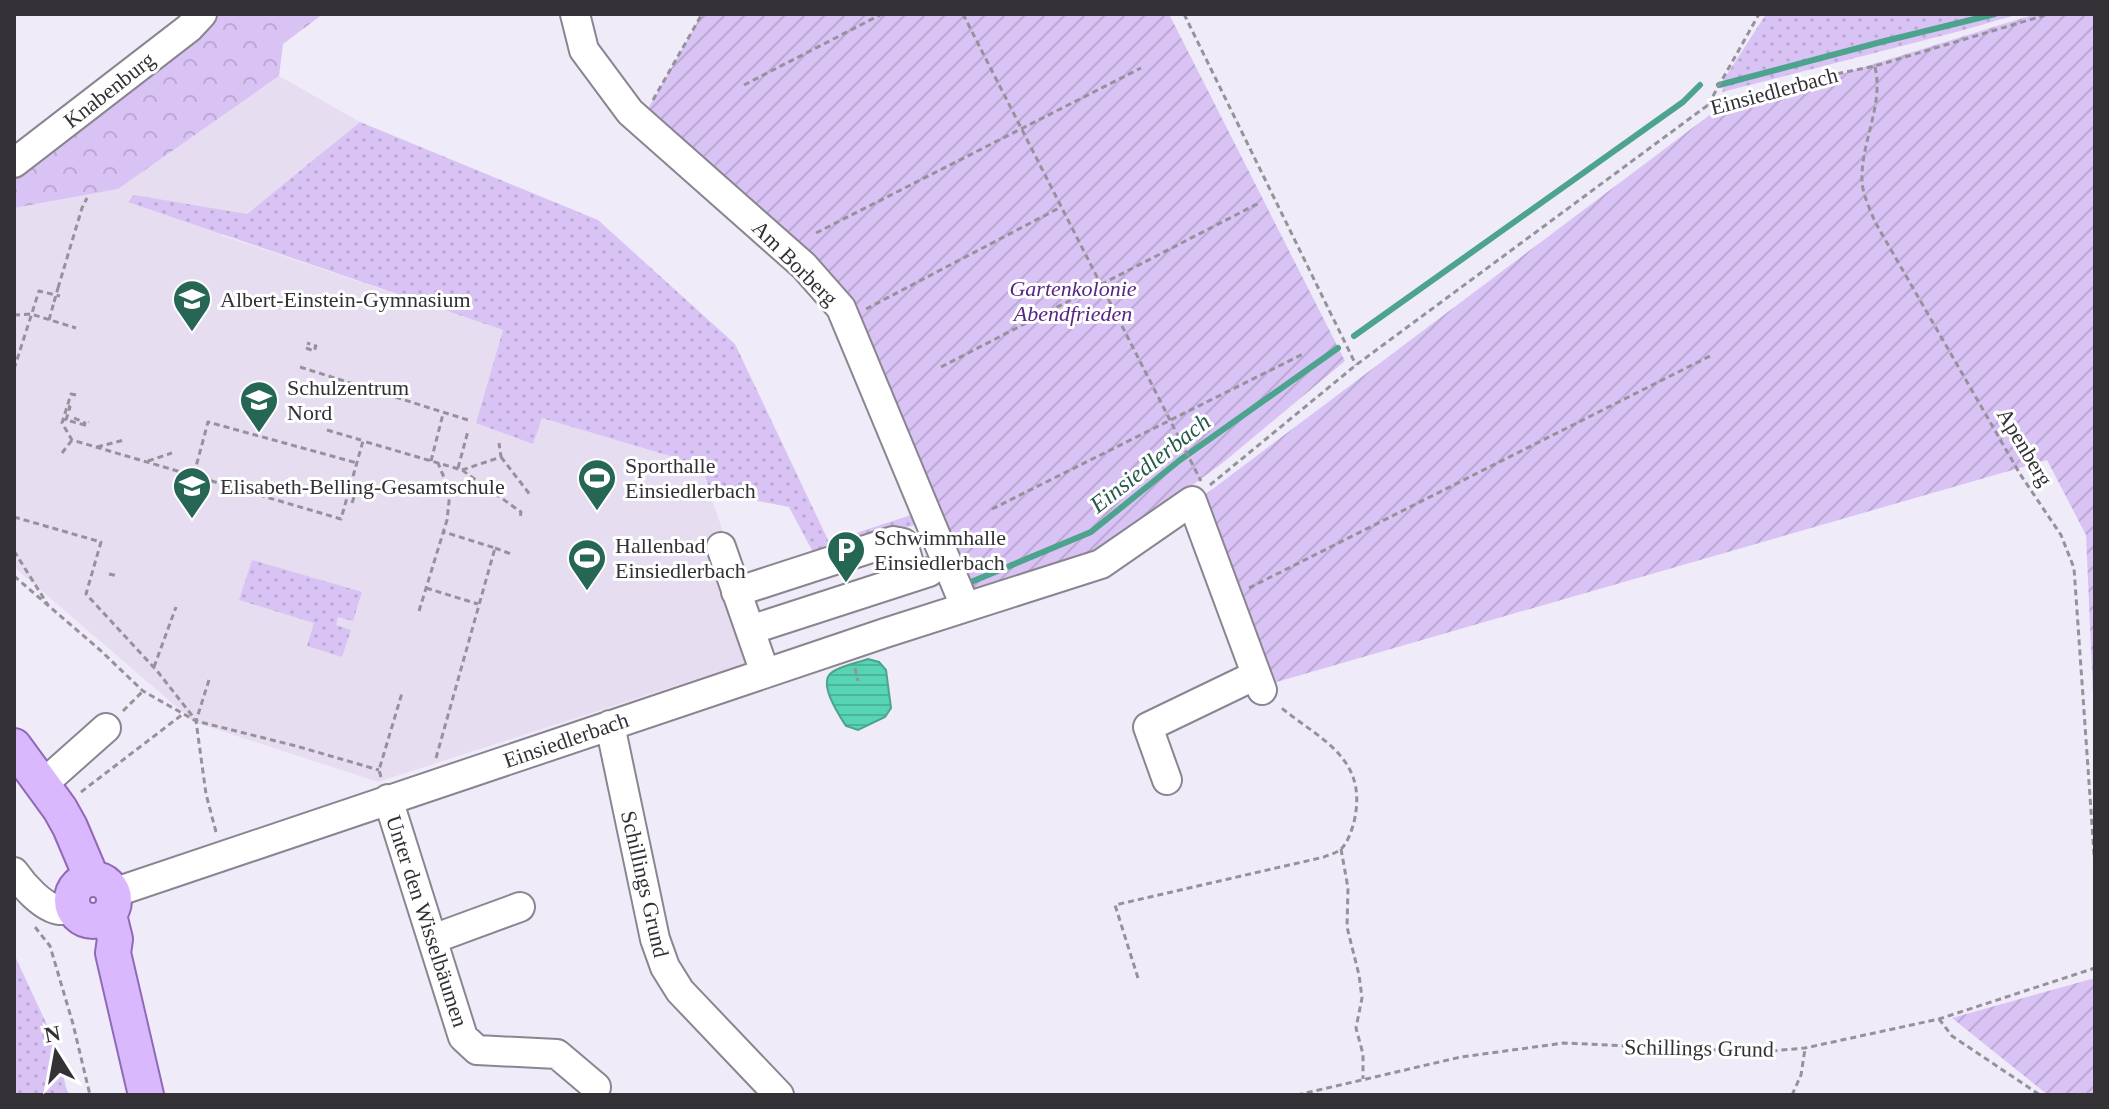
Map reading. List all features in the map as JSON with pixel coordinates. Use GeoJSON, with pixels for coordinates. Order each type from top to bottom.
{"type":"FeatureCollection","features":[{"type":"Feature","properties":{"kind":"main road"},"geometry":{"type":"LineString","coordinates":[[14,746],[28,780],[70,827],[94,900],[115,939],[113,953],[146,1095]]}},
{"type":"Feature","properties":{"kind":"street","name":"Knabenburg"},"geometry":{"type":"LineString","coordinates":[[14,163],[189,28],[202,14]]}},
{"type":"Feature","properties":{"kind":"street","name":"Am Borberg"},"geometry":{"type":"LineString","coordinates":[[575,14],[584,50],[630,112],[804,266],[841,308],[965,606]]}},
{"type":"Feature","properties":{"kind":"street"},"geometry":{"type":"LineString","coordinates":[[1167,780],[1148,727],[1259,682],[1228,599],[1199,495]]}},
{"type":"Feature","properties":{"kind":"street","name":"Einsiedlerbach"},"geometry":{"type":"LineString","coordinates":[[94,900],[965,606],[1101,564],[1199,495]]}},
{"type":"Feature","properties":{"kind":"street"},"geometry":{"type":"LineString","coordinates":[[736,592],[893,541],[903,543],[913,577]]}},
{"type":"Feature","properties":{"kind":"street"},"geometry":{"type":"LineString","coordinates":[[721,547],[765,673]]}},
{"type":"Feature","properties":{"kind":"street"},"geometry":{"type":"LineString","coordinates":[[750,630],[948,565]]}},
{"type":"Feature","properties":{"kind":"street","name":"Schillings Grund"},"geometry":{"type":"LineString","coordinates":[[610,725],[655,939],[665,967],[680,991],[779,1095]]}},
{"type":"Feature","properties":{"kind":"street"},"geometry":{"type":"LineString","coordinates":[[28,780],[106,728]]}},
{"type":"Feature","properties":{"kind":"street","name":"Unter den Wisselbäumen"},"geometry":{"type":"LineString","coordinates":[[388,799],[463,1037],[477,1050],[557,1054],[596,1087]]}},
{"type":"Feature","properties":{"kind":"street"},"geometry":{"type":"LineString","coordinates":[[14,872],[38,899],[59,910],[94,900]]}},
{"type":"Feature","properties":{"kind":"street"},"geometry":{"type":"LineString","coordinates":[[433,939],[520,907]]}},
{"type":"Feature","properties":{"kind":"path"},"geometry":{"type":"LineString","coordinates":[[641,121],[702,14]]}},
{"type":"Feature","properties":{"kind":"path"},"geometry":{"type":"LineString","coordinates":[[744,85],[882,14]]}},
{"type":"Feature","properties":{"kind":"path"},"geometry":{"type":"LineString","coordinates":[[963,14],[1170,420],[1199,495]]}},
{"type":"Feature","properties":{"kind":"path"},"geometry":{"type":"LineString","coordinates":[[1184,14],[1356,365]]}},
{"type":"Feature","properties":{"kind":"path"},"geometry":{"type":"LineString","coordinates":[[1708,105],[1759,14]]}},
{"type":"Feature","properties":{"kind":"path","name":"Einsiedlerbach"},"geometry":{"type":"LineString","coordinates":[[1199,495],[1356,365],[1708,105],[1726,104],[1817,78],[1875,66],[2049,14]]}},
{"type":"Feature","properties":{"kind":"path","name":"Apenberg"},"geometry":{"type":"LineString","coordinates":[[1875,66],[1878,82],[1874,119],[1864,151],[1862,183],[1875,222],[2020,474],[2061,535],[2074,568],[2095,868]]}},
{"type":"Feature","properties":{"kind":"path"},"geometry":{"type":"LineString","coordinates":[[816,233],[1141,68]]}},
{"type":"Feature","properties":{"kind":"path"},"geometry":{"type":"LineString","coordinates":[[49,320],[87,198]]}},
{"type":"Feature","properties":{"kind":"path"},"geometry":{"type":"LineString","coordinates":[[941,367],[1259,203]]}},
{"type":"Feature","properties":{"kind":"path"},"geometry":{"type":"LineString","coordinates":[[846,319],[1061,207]]}},
{"type":"Feature","properties":{"kind":"path"},"geometry":{"type":"LineString","coordinates":[[14,369],[39,291],[60,296]]}},
{"type":"Feature","properties":{"kind":"path"},"geometry":{"type":"LineString","coordinates":[[14,315],[31,314],[76,328]]}},
{"type":"Feature","properties":{"kind":"path"},"geometry":{"type":"LineString","coordinates":[[992,509],[1303,354]]}},
{"type":"Feature","properties":{"kind":"path"},"geometry":{"type":"LineString","coordinates":[[1228,599],[1712,355]]}},
{"type":"Feature","properties":{"kind":"path"},"geometry":{"type":"LineString","coordinates":[[300,367],[471,421]]}},
{"type":"Feature","properties":{"kind":"path"},"geometry":{"type":"LineString","coordinates":[[76,395],[71,394],[62,423],[72,440],[341,519],[363,441]]}},
{"type":"Feature","properties":{"kind":"path"},"geometry":{"type":"LineString","coordinates":[[67,406],[70,407],[66,420],[85,425],[89,422]]}},
{"type":"Feature","properties":{"kind":"path"},"geometry":{"type":"LineString","coordinates":[[431,461],[443,412]]}},
{"type":"Feature","properties":{"kind":"path"},"geometry":{"type":"LineString","coordinates":[[72,423],[84,426],[85,423],[74,418]]}},
{"type":"Feature","properties":{"kind":"path"},"geometry":{"type":"LineString","coordinates":[[193,475],[208,422],[357,463]]}},
{"type":"Feature","properties":{"kind":"path"},"geometry":{"type":"LineString","coordinates":[[327,430],[460,469],[521,512],[520,518]]}},
{"type":"Feature","properties":{"kind":"path"},"geometry":{"type":"LineString","coordinates":[[460,469],[468,431]]}},
{"type":"Feature","properties":{"kind":"path"},"geometry":{"type":"LineString","coordinates":[[62,453],[72,440]]}},
{"type":"Feature","properties":{"kind":"path"},"geometry":{"type":"LineString","coordinates":[[97,447],[124,440]]}},
{"type":"Feature","properties":{"kind":"path"},"geometry":{"type":"LineString","coordinates":[[499,443],[501,457],[531,496]]}},
{"type":"Feature","properties":{"kind":"path"},"geometry":{"type":"LineString","coordinates":[[146,462],[172,453]]}},
{"type":"Feature","properties":{"kind":"path"},"geometry":{"type":"LineString","coordinates":[[460,469],[501,457]]}},
{"type":"Feature","properties":{"kind":"path"},"geometry":{"type":"LineString","coordinates":[[419,611],[447,520],[450,492],[438,463]]}},
{"type":"Feature","properties":{"kind":"path"},"geometry":{"type":"LineString","coordinates":[[352,503],[357,495]]}},
{"type":"Feature","properties":{"kind":"path"},"geometry":{"type":"LineString","coordinates":[[14,517],[101,542],[86,594],[154,667],[196,721]]}},
{"type":"Feature","properties":{"kind":"path"},"geometry":{"type":"LineString","coordinates":[[444,532],[511,554]]}},
{"type":"Feature","properties":{"kind":"path"},"geometry":{"type":"LineString","coordinates":[[433,768],[495,548]]}},
{"type":"Feature","properties":{"kind":"path"},"geometry":{"type":"LineString","coordinates":[[14,551],[50,608]]}},
{"type":"Feature","properties":{"kind":"path"},"geometry":{"type":"LineString","coordinates":[[109,574],[118,576]]}},
{"type":"Feature","properties":{"kind":"path"},"geometry":{"type":"LineString","coordinates":[[14,576],[143,691],[196,721],[379,770],[402,693]]}},
{"type":"Feature","properties":{"kind":"path"},"geometry":{"type":"LineString","coordinates":[[426,588],[478,604]]}},
{"type":"Feature","properties":{"kind":"path"},"geometry":{"type":"LineString","coordinates":[[154,667],[176,607]]}},
{"type":"Feature","properties":{"kind":"path"},"geometry":{"type":"LineString","coordinates":[[209,680],[196,721],[206,794],[222,855]]}},
{"type":"Feature","properties":{"kind":"path"},"geometry":{"type":"LineString","coordinates":[[1138,978],[1115,905],[1324,857],[1341,849],[1353,828],[1357,788],[1350,767],[1334,746],[1283,709],[1259,682]]}},
{"type":"Feature","properties":{"kind":"path"},"geometry":{"type":"LineString","coordinates":[[106,728],[143,691]]}},
{"type":"Feature","properties":{"kind":"path"},"geometry":{"type":"LineString","coordinates":[[76,796],[183,714]]}},
{"type":"Feature","properties":{"kind":"path"},"geometry":{"type":"LineString","coordinates":[[1341,849],[1348,888],[1347,927],[1362,998],[1356,1028],[1363,1054],[1363,1079]]}},
{"type":"Feature","properties":{"kind":"path"},"geometry":{"type":"LineString","coordinates":[[32,922],[50,946],[90,1095]]}},
{"type":"Feature","properties":{"kind":"path","name":"Schillings Grund"},"geometry":{"type":"LineString","coordinates":[[1297,1095],[1461,1057],[1564,1043],[1759,1052],[1805,1048],[1939,1019],[2095,968]]}},
{"type":"Feature","properties":{"kind":"path"},"geometry":{"type":"LineString","coordinates":[[1939,1019],[1952,1036],[2040,1095]]}},
{"type":"Feature","properties":{"kind":"path"},"geometry":{"type":"LineString","coordinates":[[1792,1095],[1801,1075],[1805,1048]]}},
{"type":"Feature","properties":{"kind":"shaded area","name":"Schulzentrum Nord"},"geometry":{"type":"Polygon","coordinates":[[[279,76],[360,122],[221,235],[503,330],[477,423],[542,418],[700,465],[727,543],[752,661],[378,782],[194,722],[14,567],[14,208],[118,189],[279,76]]]}},
{"type":"Feature","properties":{"kind":"shaded area"},"geometry":{"type":"Polygon","coordinates":[[[868,659],[879,662],[886,670],[891,708],[885,717],[858,730],[846,726],[831,700],[827,684],[831,673],[839,668],[868,659]]]}},
{"type":"Feature","properties":{"kind":"green space"},"geometry":{"type":"Polygon","coordinates":[[[202,14],[323,14],[283,44],[279,76],[118,189],[14,208],[14,163],[202,14]]]}},
{"type":"Feature","properties":{"kind":"green space","name":"Gartenkolonie Abendfrieden"},"geometry":{"type":"Polygon","coordinates":[[[702,14],[1169,14],[1345,361],[1225,461],[1106,549],[979,594],[949,565],[841,308],[641,121],[702,14]]]}},
{"type":"Feature","properties":{"kind":"green space"},"geometry":{"type":"Polygon","coordinates":[[[1766,14],[2019,14],[1722,92],[1724,79],[1766,14]]]}},
{"type":"Feature","properties":{"kind":"green space"},"geometry":{"type":"Polygon","coordinates":[[[2036,14],[2095,14],[2095,740],[2086,535],[2047,460],[1273,683],[1206,494],[1711,114],[2036,14]]]}},
{"type":"Feature","properties":{"kind":"green space"},"geometry":{"type":"Polygon","coordinates":[[[360,122],[598,220],[735,344],[829,542],[926,510],[930,520],[815,556],[789,507],[711,492],[700,465],[542,418],[533,444],[476,423],[503,330],[128,202],[134,195],[247,214],[360,122]]]}},
{"type":"Feature","properties":{"kind":"green space"},"geometry":{"type":"Polygon","coordinates":[[[252,560],[362,592],[353,621],[338,617],[336,625],[351,630],[342,657],[307,646],[314,623],[239,600],[252,560]]]}},
{"type":"Feature","properties":{"kind":"green space"},"geometry":{"type":"Polygon","coordinates":[[[14,954],[55,1042],[68,1095],[14,1095],[14,954]]]}},
{"type":"Feature","properties":{"kind":"green space"},"geometry":{"type":"Polygon","coordinates":[[[2095,978],[2095,1095],[2048,1095],[1952,1018],[2095,978]]]}},
{"type":"Feature","properties":{"kind":"waterway","name":"Einsiedlerbach"},"geometry":{"type":"LineString","coordinates":[[1719,85],[1995,14]]}},
{"type":"Feature","properties":{"kind":"waterway","name":"Einsiedlerbach"},"geometry":{"type":"LineString","coordinates":[[1354,336],[1683,102],[1700,85]]}},
{"type":"Feature","properties":{"kind":"waterway","name":"Einsiedlerbach"},"geometry":{"type":"LineString","coordinates":[[971,582],[1091,532],[1180,460],[1338,348]]}},
{"type":"Feature","properties":{"kind":"place","name":"Albert-Einstein-Gymnasium"},"geometry":{"type":"Point","coordinates":[192,333]}},
{"type":"Feature","properties":{"kind":"place","name":"Schulzentrum Nord"},"geometry":{"type":"Point","coordinates":[259,434]}},
{"type":"Feature","properties":{"kind":"place","name":"Sporthalle Einsiedlerbach"},"geometry":{"type":"Point","coordinates":[597,512]}},
{"type":"Feature","properties":{"kind":"place","name":"Elisabeth-Belling-Gesamtschule"},"geometry":{"type":"Point","coordinates":[192,520]}},
{"type":"Feature","properties":{"kind":"place","name":"Schwimmhalle Einsiedlerbach"},"geometry":{"type":"Point","coordinates":[846,584]}},
{"type":"Feature","properties":{"kind":"place","name":"Hallenbad Einsiedlerbach"},"geometry":{"type":"Point","coordinates":[587,592]}}]}
